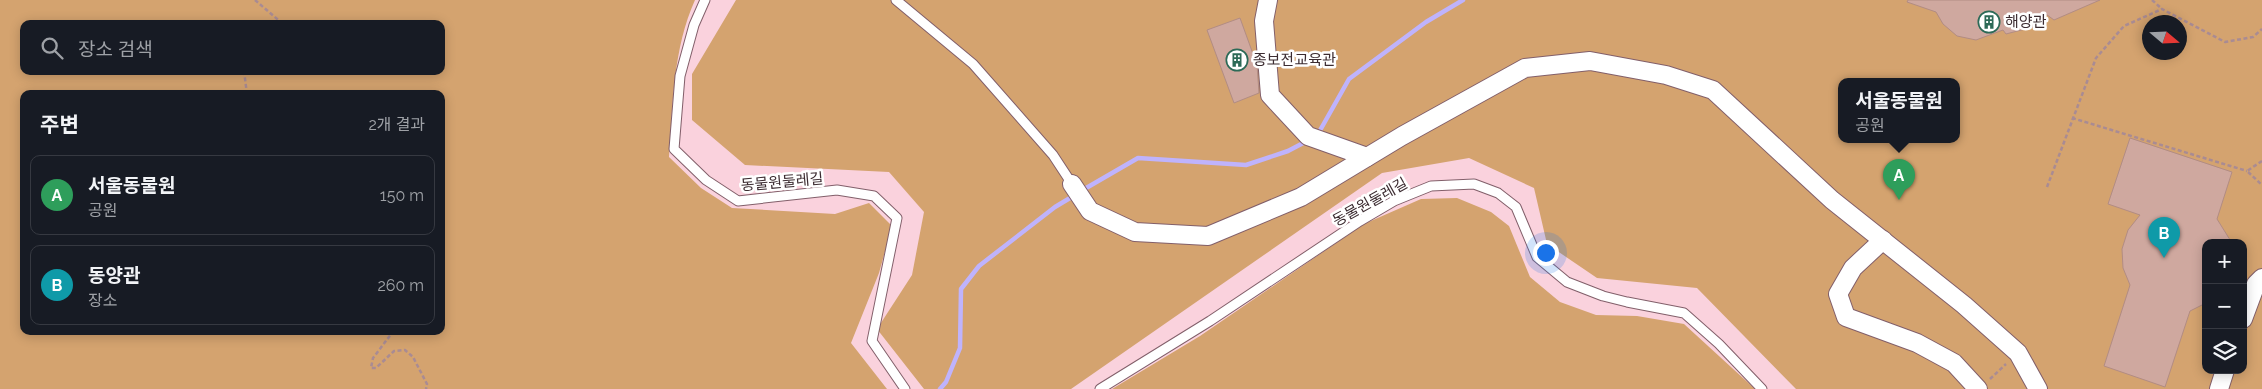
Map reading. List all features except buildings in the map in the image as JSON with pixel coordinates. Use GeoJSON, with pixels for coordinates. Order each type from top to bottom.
{"type":"FeatureCollection","features":[{"type":"Feature","properties":{"kind":"street"},"geometry":{"type":"LineString","coordinates":[[1268,0],[1264,21],[1270,95],[1316,139],[1368,157]]}},
{"type":"Feature","properties":{"kind":"street"},"geometry":{"type":"LineString","coordinates":[[1072,184],[1090,211],[1135,232],[1208,236],[1300,197],[1525,68],[1590,62],[1666,75],[1713,90],[1832,200],[1964,305],[2018,353],[2038,389]]}},
{"type":"Feature","properties":{"kind":"street"},"geometry":{"type":"LineString","coordinates":[[1883,240],[1853,268],[1838,294],[1846,317],[1917,343],[1954,363],[1982,386]]}},
{"type":"Feature","properties":{"kind":"street"},"geometry":{"type":"LineString","coordinates":[[2247,308],[2256,284],[2262,278]]}},
{"type":"Feature","properties":{"kind":"street"},"geometry":{"type":"LineString","coordinates":[[2219,389],[2224,374]]}},
{"type":"Feature","properties":{"kind":"lane","name":"동물원둘레길"},"geometry":{"type":"LineString","coordinates":[[705,0],[694,24],[680,76],[674,149],[706,180],[738,201],[838,190],[874,196],[897,218],[872,341],[905,389]]}},
{"type":"Feature","properties":{"kind":"lane"},"geometry":{"type":"LineString","coordinates":[[896,0],[972,64],[1053,155],[1072,184]]}},
{"type":"Feature","properties":{"kind":"lane","name":"동물원둘레길"},"geometry":{"type":"LineString","coordinates":[[1100,389],[1210,321],[1360,221],[1394,201],[1432,186],[1474,184],[1498,193],[1516,206],[1537,257],[1567,282],[1619,300],[1684,313],[1719,344],[1762,389]]}},
{"type":"Feature","properties":{"kind":"path"},"geometry":{"type":"LineString","coordinates":[[255,0],[278,20]]}},
{"type":"Feature","properties":{"kind":"path"},"geometry":{"type":"LineString","coordinates":[[2152,0],[2162,9],[2225,42],[2253,37],[2262,29]]}},
{"type":"Feature","properties":{"kind":"path"},"geometry":{"type":"LineString","coordinates":[[2047,187],[2096,58],[2124,26],[2162,9]]}},
{"type":"Feature","properties":{"kind":"path"},"geometry":{"type":"LineString","coordinates":[[245,75],[246,90]]}},
{"type":"Feature","properties":{"kind":"path"},"geometry":{"type":"LineString","coordinates":[[2072,118],[2247,171],[2262,184]]}},
{"type":"Feature","properties":{"kind":"path"},"geometry":{"type":"LineString","coordinates":[[2247,171],[2262,161]]}},
{"type":"Feature","properties":{"kind":"path"},"geometry":{"type":"LineString","coordinates":[[390,335],[373,358],[371,368],[376,368],[394,351],[405,350],[413,358],[427,384],[426,389]]}},
{"type":"Feature","properties":{"kind":"path"},"geometry":{"type":"LineString","coordinates":[[1982,386],[2018,353]]}},
{"type":"Feature","properties":{"kind":"shaded area"},"geometry":{"type":"Polygon","coordinates":[[[0,0],[695,0],[682,38],[678,57],[669,157],[701,188],[732,208],[835,214],[869,203],[892,226],[879,273],[851,343],[887,389],[0,389],[0,0]]]}},
{"type":"Feature","properties":{"kind":"shaded area"},"geometry":{"type":"Polygon","coordinates":[[[736,0],[2262,0],[2262,389],[1796,389],[1697,288],[1597,278],[1547,244],[1534,188],[1469,158],[1382,173],[1071,389],[924,389],[877,329],[912,275],[924,212],[889,172],[745,165],[692,120],[692,74],[736,0]]]}},
{"type":"Feature","properties":{"kind":"shaded area"},"geometry":{"type":"Polygon","coordinates":[[[1457,198],[1491,212],[1509,226],[1530,277],[1560,302],[1596,315],[1637,316],[1684,324],[1755,389],[1112,389],[1200,336],[1364,224],[1421,199],[1457,198]]]}},
{"type":"Feature","properties":{"kind":"waterway"},"geometry":{"type":"LineString","coordinates":[[1318,134],[1349,79],[1426,22],[1463,0]]}},
{"type":"Feature","properties":{"kind":"waterway"},"geometry":{"type":"LineString","coordinates":[[1081,191],[1138,158],[1246,165],[1288,151],[1307,141]]}},
{"type":"Feature","properties":{"kind":"waterway"},"geometry":{"type":"LineString","coordinates":[[940,389],[946,382],[960,348],[961,289],[979,266],[1055,207],[1075,195]]}},
{"type":"Feature","properties":{"kind":"place","name":"해양관"},"geometry":{"type":"Point","coordinates":[1989,22]}},
{"type":"Feature","properties":{"kind":"place","name":"종보전교육관"},"geometry":{"type":"Point","coordinates":[1237,60]}},
{"type":"Feature","properties":{"kind":"place","name":"서울동물원"},"geometry":{"type":"Point","coordinates":[1899,200]}},
{"type":"Feature","properties":{"kind":"place","name":"동양관"},"geometry":{"type":"Point","coordinates":[2164,258]}}]}
